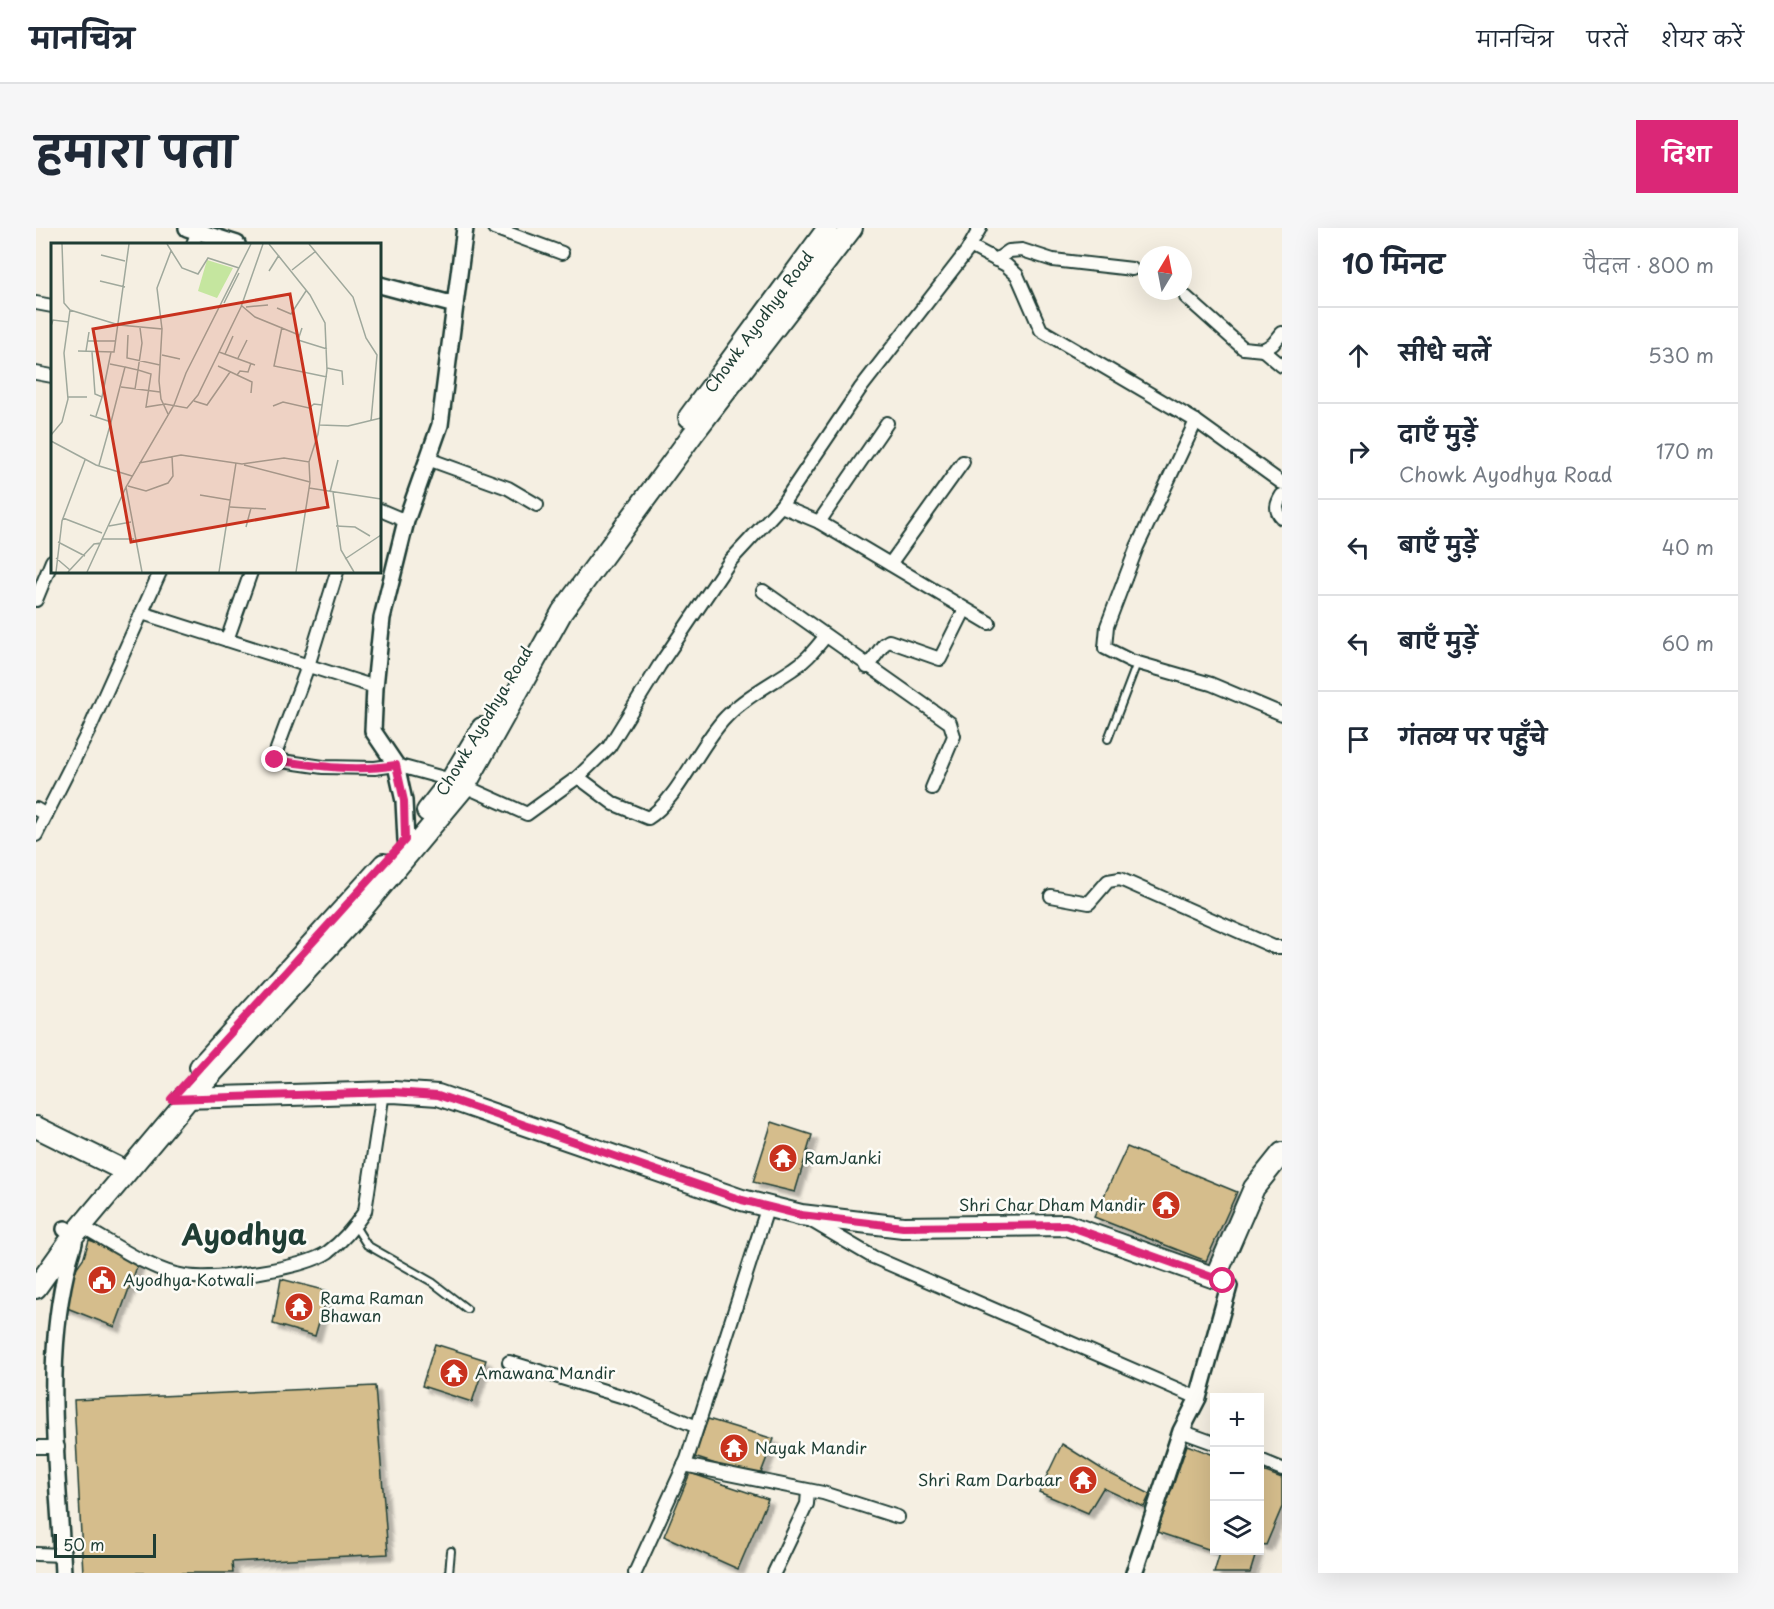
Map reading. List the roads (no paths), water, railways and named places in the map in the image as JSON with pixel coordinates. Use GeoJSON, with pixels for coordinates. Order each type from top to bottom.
{"type":"FeatureCollection","features":[{"type":"Feature","properties":{"kind":"main road","name":"Chowk Ayodhya Road"},"geometry":{"type":"LineString","coordinates":[[36,1269],[74,1230],[117,1167],[180,1099],[405,840],[458,783],[557,597],[828,228]]}},
{"type":"Feature","properties":{"kind":"main road"},"geometry":{"type":"LineString","coordinates":[[36,1288],[74,1230],[180,1099],[353,920],[458,783],[562,612],[693,434],[852,228]]}},
{"type":"Feature","properties":{"kind":"main road"},"geometry":{"type":"LineString","coordinates":[[180,1099],[383,1092],[438,1095],[742,1200],[801,1215],[903,1227],[1066,1225],[1215,1278],[1254,1188],[1282,1153]]}},
{"type":"Feature","properties":{"kind":"main road"},"geometry":{"type":"LineString","coordinates":[[36,1126],[117,1167]]}},
{"type":"Feature","properties":{"kind":"street"},"geometry":{"type":"LineString","coordinates":[[405,840],[404,801],[396,765],[373,731],[375,687],[382,618],[406,521],[440,425],[465,228]]}},
{"type":"Feature","properties":{"kind":"street"},"geometry":{"type":"LineString","coordinates":[[494,228],[562,253]]}},
{"type":"Feature","properties":{"kind":"street"},"geometry":{"type":"LineString","coordinates":[[338,573],[308,666],[276,749],[275,760],[323,767],[375,768],[396,765],[458,783],[527,814],[578,777],[609,747],[659,666],[730,561],[781,506],[860,388],[970,246],[981,228]]}},
{"type":"Feature","properties":{"kind":"street"},"geometry":{"type":"LineString","coordinates":[[194,233],[233,243]]}},
{"type":"Feature","properties":{"kind":"street"},"geometry":{"type":"LineString","coordinates":[[970,246],[1017,275],[1041,330],[1196,421],[1282,483]]}},
{"type":"Feature","properties":{"kind":"street"},"geometry":{"type":"LineString","coordinates":[[996,260],[1009,251],[1022,250],[1053,260],[1132,269]]}},
{"type":"Feature","properties":{"kind":"street"},"geometry":{"type":"LineString","coordinates":[[381,285],[455,304]]}},
{"type":"Feature","properties":{"kind":"street"},"geometry":{"type":"LineString","coordinates":[[1189,300],[1243,348],[1263,351],[1282,366]]}},
{"type":"Feature","properties":{"kind":"street"},"geometry":{"type":"LineString","coordinates":[[36,303],[51,306]]}},
{"type":"Feature","properties":{"kind":"street"},"geometry":{"type":"LineString","coordinates":[[1263,351],[1282,333]]}},
{"type":"Feature","properties":{"kind":"street"},"geometry":{"type":"LineString","coordinates":[[36,373],[51,376]]}},
{"type":"Feature","properties":{"kind":"street"},"geometry":{"type":"LineString","coordinates":[[1196,421],[1137,547],[1107,626],[1105,648],[1137,663],[1211,684],[1282,714]]}},
{"type":"Feature","properties":{"kind":"street"},"geometry":{"type":"LineString","coordinates":[[819,522],[887,423]]}},
{"type":"Feature","properties":{"kind":"street"},"geometry":{"type":"LineString","coordinates":[[428,459],[508,488],[537,505]]}},
{"type":"Feature","properties":{"kind":"street"},"geometry":{"type":"LineString","coordinates":[[890,564],[963,462]]}},
{"type":"Feature","properties":{"kind":"street"},"geometry":{"type":"LineString","coordinates":[[1282,495],[1276,503],[1277,511],[1282,518]]}},
{"type":"Feature","properties":{"kind":"street"},"geometry":{"type":"LineString","coordinates":[[781,506],[819,522],[989,623]]}},
{"type":"Feature","properties":{"kind":"street"},"geometry":{"type":"LineString","coordinates":[[381,510],[406,521]]}},
{"type":"Feature","properties":{"kind":"street"},"geometry":{"type":"LineString","coordinates":[[36,600],[51,563]]}},
{"type":"Feature","properties":{"kind":"street"},"geometry":{"type":"LineString","coordinates":[[36,835],[41,812],[89,730],[160,573]]}},
{"type":"Feature","properties":{"kind":"street"},"geometry":{"type":"LineString","coordinates":[[227,640],[251,573]]}},
{"type":"Feature","properties":{"kind":"street"},"geometry":{"type":"LineString","coordinates":[[763,591],[867,667],[942,717],[954,729],[954,736],[932,788]]}},
{"type":"Feature","properties":{"kind":"street"},"geometry":{"type":"LineString","coordinates":[[867,667],[884,644],[889,641],[940,659],[965,609]]}},
{"type":"Feature","properties":{"kind":"street"},"geometry":{"type":"LineString","coordinates":[[142,613],[375,687]]}},
{"type":"Feature","properties":{"kind":"street"},"geometry":{"type":"LineString","coordinates":[[578,777],[614,804],[648,818],[667,799],[726,716],[776,677],[792,670],[808,657],[825,637]]}},
{"type":"Feature","properties":{"kind":"street"},"geometry":{"type":"LineString","coordinates":[[1051,896],[1089,903],[1108,881],[1120,879],[1274,947],[1282,947]]}},
{"type":"Feature","properties":{"kind":"street"},"geometry":{"type":"LineString","coordinates":[[63,1573],[53,1354],[74,1230],[185,1276],[286,1269],[326,1253],[355,1226],[365,1211],[383,1092]]}},
{"type":"Feature","properties":{"kind":"street"},"geometry":{"type":"LineString","coordinates":[[635,1573],[684,1465],[768,1206]]}},
{"type":"Feature","properties":{"kind":"street"},"geometry":{"type":"LineString","coordinates":[[801,1215],[873,1257],[1198,1398]]}},
{"type":"Feature","properties":{"kind":"street"},"geometry":{"type":"LineString","coordinates":[[1134,1573],[1181,1431],[1198,1398],[1228,1286],[1215,1278]]}},
{"type":"Feature","properties":{"kind":"street"},"geometry":{"type":"LineString","coordinates":[[509,1362],[634,1400],[697,1427]]}},
{"type":"Feature","properties":{"kind":"street"},"geometry":{"type":"LineString","coordinates":[[1181,1431],[1210,1441]]}},
{"type":"Feature","properties":{"kind":"street"},"geometry":{"type":"LineString","coordinates":[[36,1448],[58,1447]]}},
{"type":"Feature","properties":{"kind":"street"},"geometry":{"type":"LineString","coordinates":[[1264,1461],[1282,1468]]}},
{"type":"Feature","properties":{"kind":"street"},"geometry":{"type":"LineString","coordinates":[[684,1465],[808,1491],[898,1517]]}},
{"type":"Feature","properties":{"kind":"street"},"geometry":{"type":"LineString","coordinates":[[774,1573],[807,1504],[808,1491]]}},
{"type":"Feature","properties":{"kind":"street"},"geometry":{"type":"LineString","coordinates":[[36,1554],[63,1556]]}},
{"type":"Feature","properties":{"kind":"lane"},"geometry":{"type":"LineString","coordinates":[[1108,739],[1137,663]]}},
{"type":"Feature","properties":{"kind":"lane"},"geometry":{"type":"LineString","coordinates":[[355,1226],[367,1245],[432,1281],[467,1309]]}},
{"type":"Feature","properties":{"kind":"lane"},"geometry":{"type":"LineString","coordinates":[[449,1573],[451,1551]]}},
{"type":"Feature","properties":{"kind":"place","name":"RamJanki"},"geometry":{"type":"Point","coordinates":[783,1158]}},
{"type":"Feature","properties":{"kind":"place","name":"Shri Char Dham Mandir"},"geometry":{"type":"Point","coordinates":[1166,1205]}},
{"type":"Feature","properties":{"kind":"place","name":"Ayodhya Kotwali"},"geometry":{"type":"Point","coordinates":[102,1280]}},
{"type":"Feature","properties":{"kind":"place","name":"Rama Raman Bhawan"},"geometry":{"type":"Point","coordinates":[299,1307]}},
{"type":"Feature","properties":{"kind":"place","name":"Amawana Mandir"},"geometry":{"type":"Point","coordinates":[454,1373]}},
{"type":"Feature","properties":{"kind":"place","name":"Nayak Mandir"},"geometry":{"type":"Point","coordinates":[734,1448]}},
{"type":"Feature","properties":{"kind":"place","name":"Shri Ram Darbaar"},"geometry":{"type":"Point","coordinates":[1083,1480]}},
{"type":"Feature","properties":{"kind":"district","name":"Ayodhya"},"geometry":{"type":"Point","coordinates":[244,1235]}}]}
